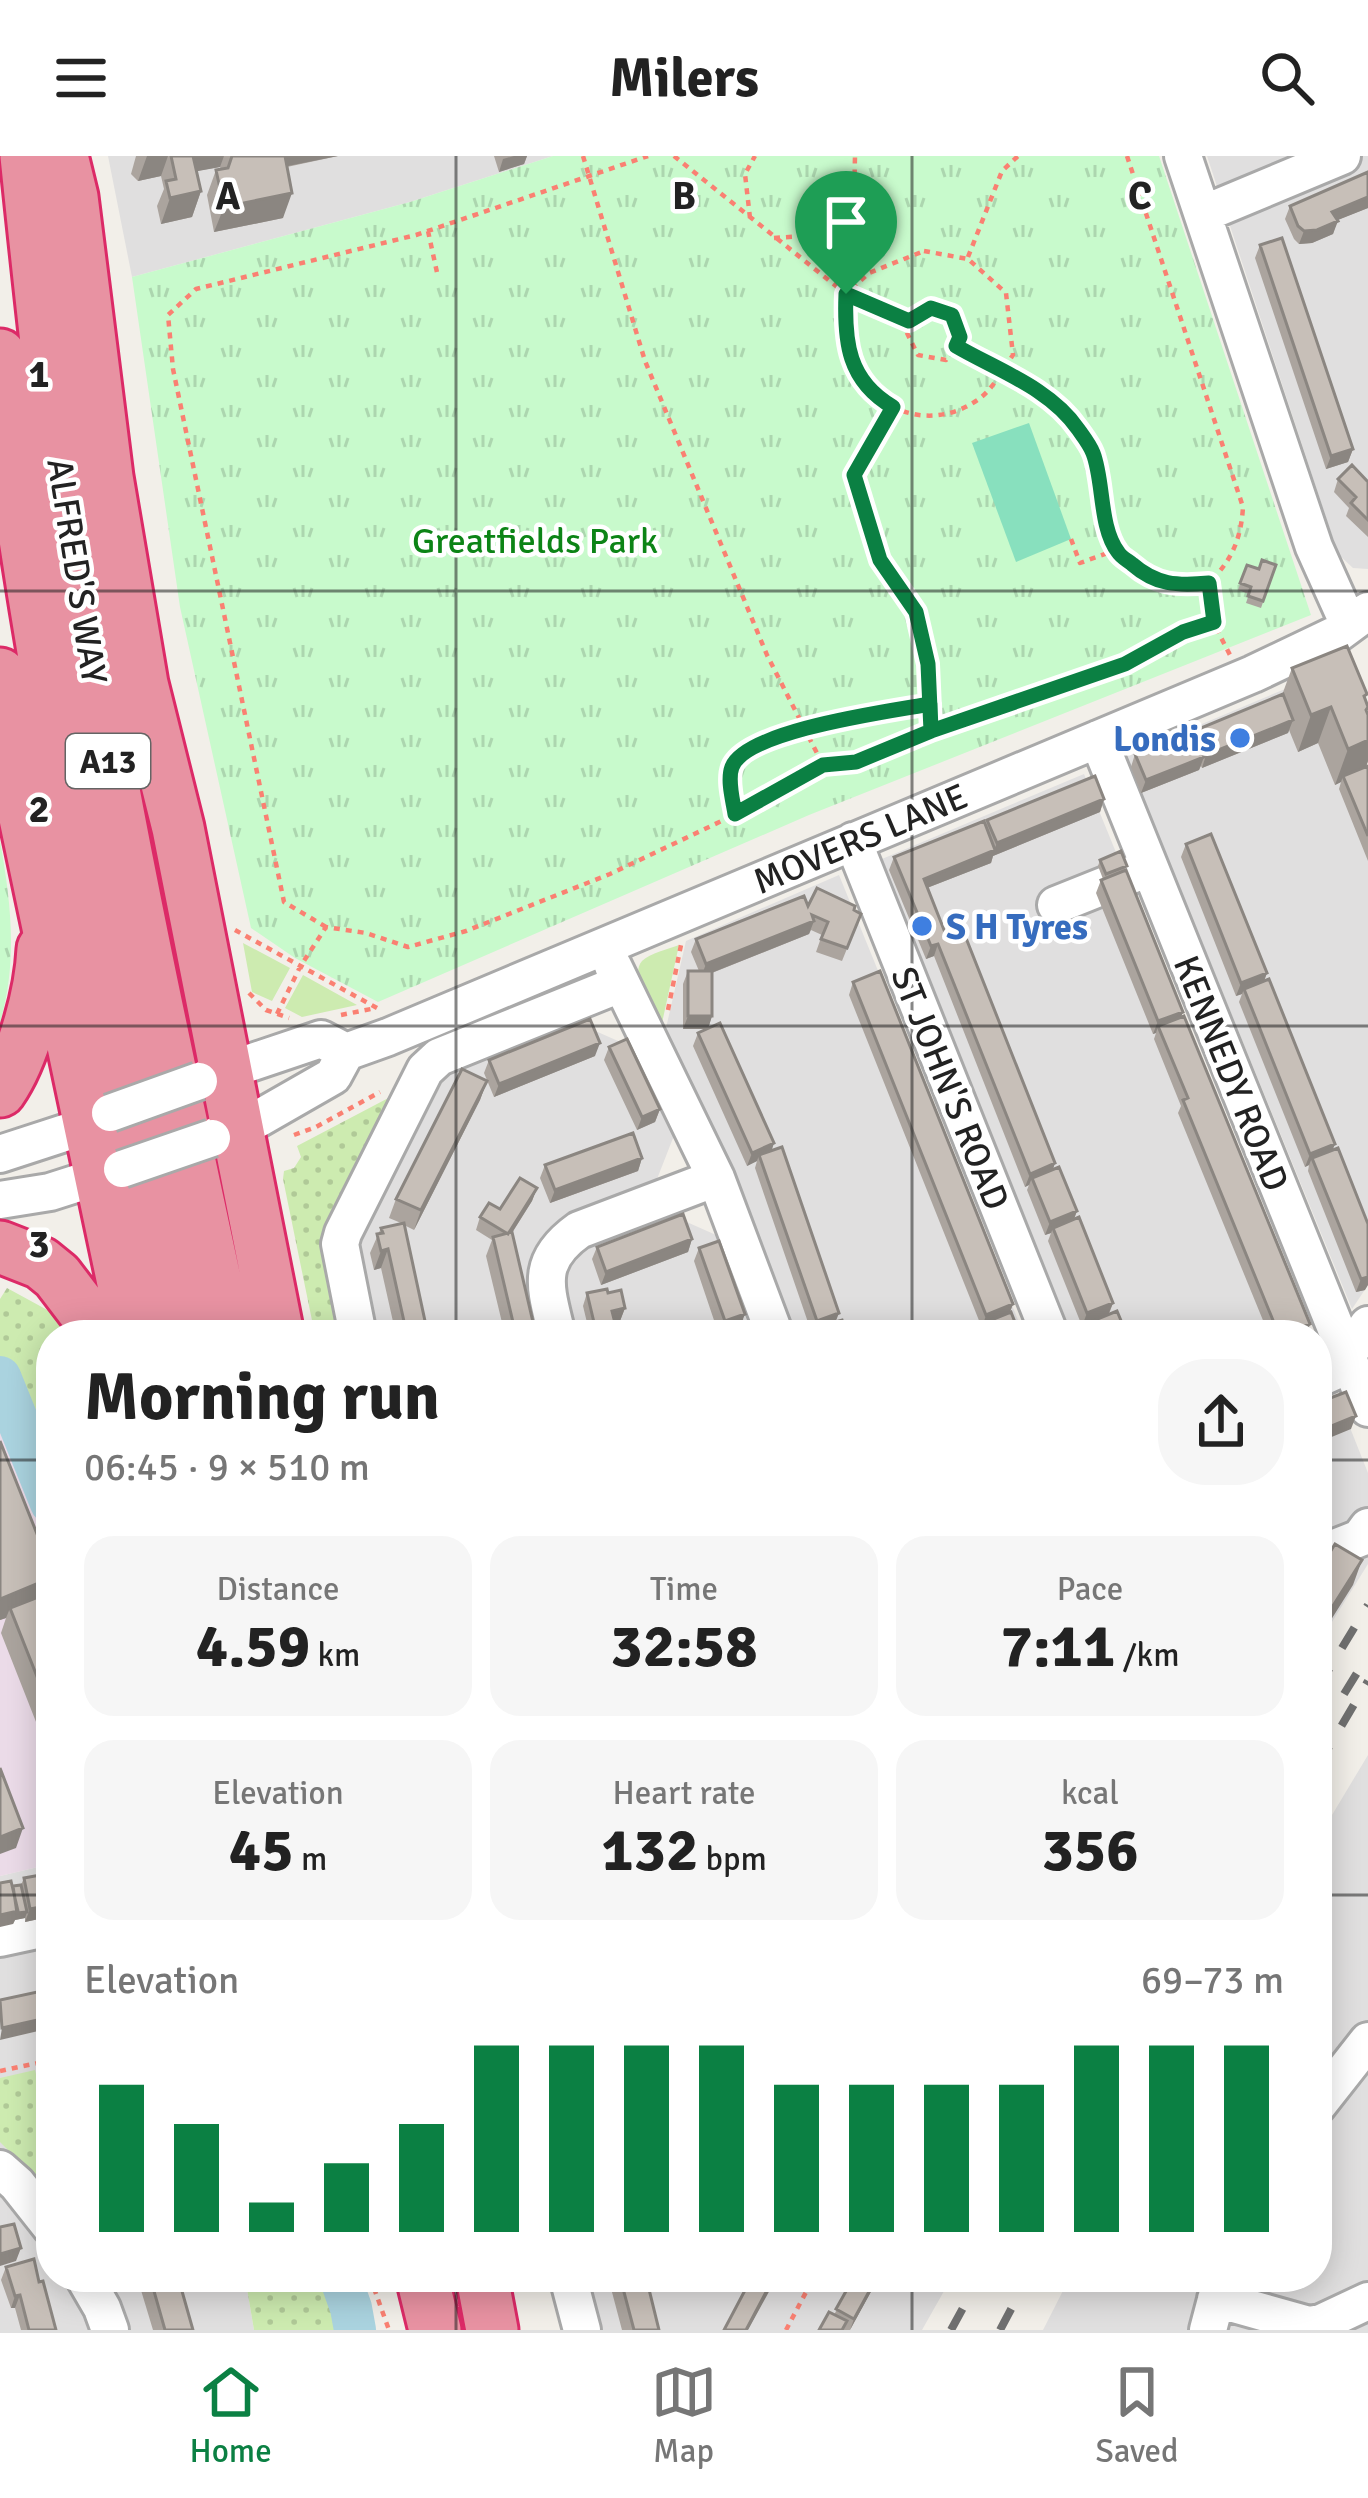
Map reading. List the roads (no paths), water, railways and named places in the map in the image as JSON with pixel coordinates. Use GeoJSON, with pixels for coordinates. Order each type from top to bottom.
{"type":"FeatureCollection","features":[{"type":"Feature","properties":{"kind":"highway","name":"ALFRED'S WAY"},"geometry":{"type":"LineString","coordinates":[[26,156],[54,409],[87,641],[224,1320]]}},
{"type":"Feature","properties":{"kind":"highway","name":"A13"},"geometry":{"type":"LineString","coordinates":[[62,156],[72,197],[107,477],[142,683],[178,828],[213,1075],[274,1320]]}},
{"type":"Feature","properties":{"kind":"highway","name":"ALFRED'S WAY"},"geometry":{"type":"LineString","coordinates":[[0,355],[21,522],[63,776],[176,1320]]}},
{"type":"Feature","properties":{"kind":"highway","name":"A13"},"geometry":{"type":"LineString","coordinates":[[0,674],[44,905],[111,1173],[132,1320]]}},
{"type":"Feature","properties":{"kind":"highway","name":"A13"},"geometry":{"type":"LineString","coordinates":[[0,1091],[26,1040],[42,961],[44,905]]}},
{"type":"Feature","properties":{"kind":"highway"},"geometry":{"type":"LineString","coordinates":[[0,1247],[57,1276],[91,1320]]}},
{"type":"Feature","properties":{"kind":"highway"},"geometry":{"type":"LineString","coordinates":[[485,2292],[492,2330]]}},
{"type":"Feature","properties":{"kind":"street"},"geometry":{"type":"LineString","coordinates":[[1183,156],[1314,547],[1352,634]]}},
{"type":"Feature","properties":{"kind":"street"},"geometry":{"type":"LineString","coordinates":[[1203,214],[1342,156]]}},
{"type":"Feature","properties":{"kind":"street","name":"MOVERS LANE"},"geometry":{"type":"LineString","coordinates":[[0,1200],[50,1192],[224,1133],[333,1076],[346,1052],[1352,634]]}},
{"type":"Feature","properties":{"kind":"street","name":"KENNEDY ROAD"},"geometry":{"type":"LineString","coordinates":[[1098,739],[1358,1340],[1368,1408]]}},
{"type":"Feature","properties":{"kind":"street","name":"ST JOHN'S ROAD"},"geometry":{"type":"LineString","coordinates":[[853,841],[1044,1320]]}},
{"type":"Feature","properties":{"kind":"street"},"geometry":{"type":"LineString","coordinates":[[1056,905],[1150,868]]}},
{"type":"Feature","properties":{"kind":"street"},"geometry":{"type":"LineString","coordinates":[[604,946],[716,1178],[769,1320]]}},
{"type":"Feature","properties":{"kind":"street"},"geometry":{"type":"LineString","coordinates":[[355,1320],[340,1244],[343,1233],[425,1070],[439,1057],[620,984]]}},
{"type":"Feature","properties":{"kind":"street","name":"MOVERS LANE"},"geometry":{"type":"LineString","coordinates":[[0,1154],[321,1039],[346,1052]]}},
{"type":"Feature","properties":{"kind":"street"},"geometry":{"type":"LineString","coordinates":[[554,1320],[547,1272],[551,1257],[564,1241],[579,1230],[716,1178]]}},
{"type":"Feature","properties":{"kind":"street"},"geometry":{"type":"LineString","coordinates":[[1332,1372],[1358,1340]]}},
{"type":"Feature","properties":{"kind":"street"},"geometry":{"type":"LineString","coordinates":[[1332,1549],[1360,1538],[1368,1527]]}},
{"type":"Feature","properties":{"kind":"street"},"geometry":{"type":"LineString","coordinates":[[0,1938],[36,1930]]}},
{"type":"Feature","properties":{"kind":"street"},"geometry":{"type":"LineString","coordinates":[[1332,2087],[1368,2041]]}},
{"type":"Feature","properties":{"kind":"street"},"geometry":{"type":"LineString","coordinates":[[0,2169],[36,2208]]}},
{"type":"Feature","properties":{"kind":"street"},"geometry":{"type":"LineString","coordinates":[[93,2292],[110,2330]]}},
{"type":"Feature","properties":{"kind":"street"},"geometry":{"type":"LineString","coordinates":[[572,2292],[582,2330]]}},
{"type":"Feature","properties":{"kind":"street"},"geometry":{"type":"LineString","coordinates":[[1215,2302],[1303,2325],[1321,2323],[1368,2301]]}},
{"type":"Feature","properties":{"kind":"waterway"},"geometry":{"type":"LineString","coordinates":[[0,1377],[36,1466]]}},
{"type":"Feature","properties":{"kind":"waterway"},"geometry":{"type":"LineString","coordinates":[[345,2292],[355,2330]]}},
{"type":"Feature","properties":{"kind":"railway"},"geometry":{"type":"LineString","coordinates":[[1332,1664],[1368,1605]]}},
{"type":"Feature","properties":{"kind":"railway"},"geometry":{"type":"LineString","coordinates":[[1344,1694],[1368,1655]]}},
{"type":"Feature","properties":{"kind":"railway"},"geometry":{"type":"LineString","coordinates":[[1332,1742],[1368,1681]]}},
{"type":"Feature","properties":{"kind":"railway"},"geometry":{"type":"LineString","coordinates":[[951,2330],[972,2292]]}},
{"type":"Feature","properties":{"kind":"railway"},"geometry":{"type":"LineString","coordinates":[[1000,2330],[1020,2292]]}},
{"type":"Feature","properties":{"kind":"place","name":"Londis"},"geometry":{"type":"Point","coordinates":[1240,738]}},
{"type":"Feature","properties":{"kind":"place","name":"S H Tyres"},"geometry":{"type":"Point","coordinates":[922,926]}},
{"type":"Feature","properties":{"kind":"park label","name":"Greatfields Park"},"geometry":{"type":"Point","coordinates":[535,540]}}]}
